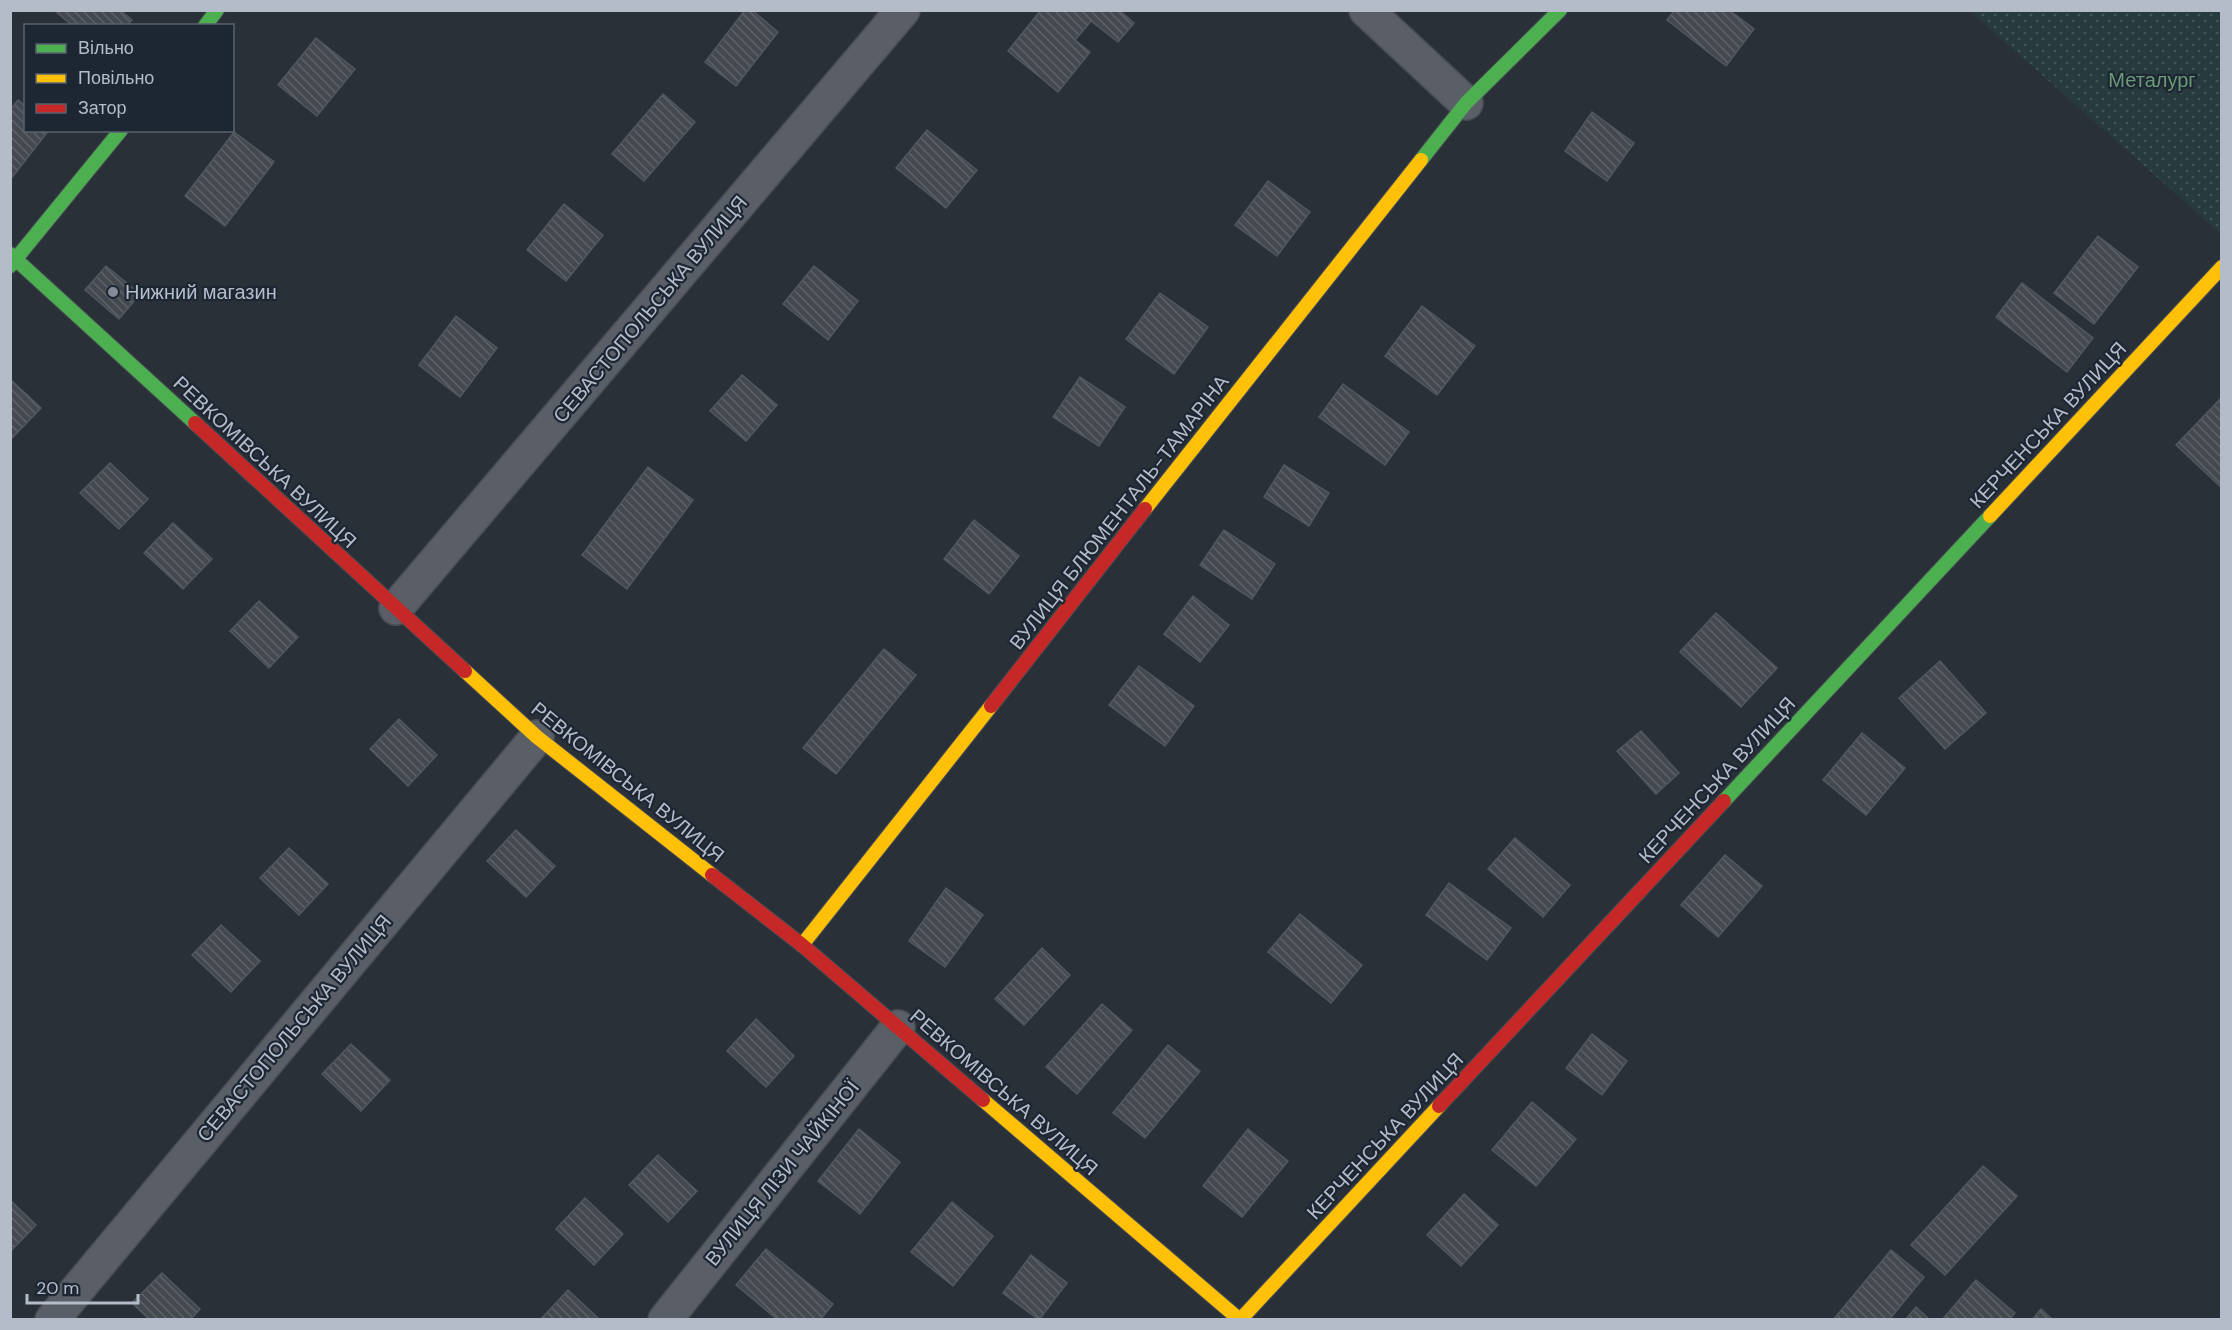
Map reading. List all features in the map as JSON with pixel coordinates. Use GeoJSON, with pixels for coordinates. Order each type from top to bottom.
{"type":"FeatureCollection","features":[{"type":"Feature","properties":{"kind":"street"},"geometry":{"type":"LineString","coordinates":[[206,24],[217,10]]}},
{"type":"Feature","properties":{"kind":"street","name":"СЕВАСТОПОЛЬСЬКА ВУЛИЦЯ"},"geometry":{"type":"LineString","coordinates":[[396,608],[903,10]]}},
{"type":"Feature","properties":{"kind":"street"},"geometry":{"type":"LineString","coordinates":[[1366,10],[1466,103]]}},
{"type":"Feature","properties":{"kind":"street","name":"ВУЛИЦЯ БЛЮМЕНТАЛЬ-ТАМАРІНА"},"geometry":{"type":"LineString","coordinates":[[802,945],[1466,103],[1560,10]]}},
{"type":"Feature","properties":{"kind":"street"},"geometry":{"type":"LineString","coordinates":[[13,260],[119,132]]}},
{"type":"Feature","properties":{"kind":"street","name":"РЕВКОМІВСЬКА ВУЛИЦЯ"},"geometry":{"type":"LineString","coordinates":[[13,260],[537,738],[802,945],[1240,1320]]}},
{"type":"Feature","properties":{"kind":"street","name":"КЕРЧЕНСЬКА ВУЛИЦЯ"},"geometry":{"type":"LineString","coordinates":[[1240,1320],[2222,267]]}},
{"type":"Feature","properties":{"kind":"street","name":"СЕВАСТОПОЛЬСЬКА ВУЛИЦЯ"},"geometry":{"type":"LineString","coordinates":[[52,1320],[537,738]]}},
{"type":"Feature","properties":{"kind":"street","name":"ВУЛИЦЯ ЛІЗИ ЧАЙКІНОЇ"},"geometry":{"type":"LineString","coordinates":[[665,1320],[898,1028]]}},
{"type":"Feature","properties":{"kind":"green space","name":"Металург"},"geometry":{"type":"Polygon","coordinates":[[[1970,11],[2221,11],[2221,234],[1970,11]]]}},
{"type":"Feature","properties":{"kind":"building"},"geometry":{"type":"Polygon","coordinates":[[[54,10],[120,10],[132,20],[129,24],[71,24],[54,10]]]}},
{"type":"Feature","properties":{"kind":"building"},"geometry":{"type":"Polygon","coordinates":[[[745,10],[752,10],[778,32],[736,86],[705,62],[745,10]]]}},
{"type":"Feature","properties":{"kind":"building"},"geometry":{"type":"Polygon","coordinates":[[[1041,10],[1119,10],[1134,23],[1118,42],[1091,21],[1075,40],[1090,52],[1058,92],[1008,51],[1041,10]]]}},
{"type":"Feature","properties":{"kind":"building"},"geometry":{"type":"Polygon","coordinates":[[[1675,10],[1729,10],[1754,29],[1726,66],[1667,20],[1675,10]]]}},
{"type":"Feature","properties":{"kind":"building"},"geometry":{"type":"Polygon","coordinates":[[[316,38],[355,69],[317,116],[278,85],[316,38]]]}},
{"type":"Feature","properties":{"kind":"building"},"geometry":{"type":"Polygon","coordinates":[[[663,94],[695,122],[644,181],[612,154],[663,94]]]}},
{"type":"Feature","properties":{"kind":"building"},"geometry":{"type":"Polygon","coordinates":[[[18,100],[24,104],[24,132],[47,132],[10,180],[10,110],[18,100]]]}},
{"type":"Feature","properties":{"kind":"building"},"geometry":{"type":"Polygon","coordinates":[[[1592,112],[1634,143],[1607,181],[1565,151],[1592,112]]]}},
{"type":"Feature","properties":{"kind":"building"},"geometry":{"type":"Polygon","coordinates":[[[927,130],[977,170],[946,208],[896,168],[927,130]]]}},
{"type":"Feature","properties":{"kind":"building"},"geometry":{"type":"Polygon","coordinates":[[[234,132],[274,162],[225,226],[185,196],[234,132]]]}},
{"type":"Feature","properties":{"kind":"building"},"geometry":{"type":"Polygon","coordinates":[[[1268,181],[1310,212],[1277,256],[1235,225],[1268,181]]]}},
{"type":"Feature","properties":{"kind":"building"},"geometry":{"type":"Polygon","coordinates":[[[564,204],[603,235],[566,281],[527,250],[564,204]]]}},
{"type":"Feature","properties":{"kind":"building"},"geometry":{"type":"Polygon","coordinates":[[[2098,236],[2138,267],[2094,324],[2054,293],[2098,236]]]}},
{"type":"Feature","properties":{"kind":"building","name":"Нижний магазин"},"geometry":{"type":"Polygon","coordinates":[[[106,266],[140,294],[119,319],[85,290],[106,266]]]}},
{"type":"Feature","properties":{"kind":"building"},"geometry":{"type":"Polygon","coordinates":[[[814,266],[858,301],[828,340],[783,304],[814,266]]]}},
{"type":"Feature","properties":{"kind":"building"},"geometry":{"type":"Polygon","coordinates":[[[2022,283],[2093,338],[2067,372],[1996,317],[2022,283]]]}},
{"type":"Feature","properties":{"kind":"building"},"geometry":{"type":"Polygon","coordinates":[[[1160,293],[1208,327],[1174,374],[1126,339],[1160,293]]]}},
{"type":"Feature","properties":{"kind":"building"},"geometry":{"type":"Polygon","coordinates":[[[1422,306],[1475,346],[1437,395],[1385,356],[1422,306]]]}},
{"type":"Feature","properties":{"kind":"building"},"geometry":{"type":"Polygon","coordinates":[[[456,316],[497,348],[460,397],[419,365],[456,316]]]}},
{"type":"Feature","properties":{"kind":"building"},"geometry":{"type":"Polygon","coordinates":[[[742,375],[777,405],[746,441],[710,411],[742,375]]]}},
{"type":"Feature","properties":{"kind":"building"},"geometry":{"type":"Polygon","coordinates":[[[1080,377],[1125,407],[1099,446],[1053,417],[1080,377]]]}},
{"type":"Feature","properties":{"kind":"building"},"geometry":{"type":"Polygon","coordinates":[[[10,379],[41,408],[12,438],[10,437],[10,379]]]}},
{"type":"Feature","properties":{"kind":"building"},"geometry":{"type":"Polygon","coordinates":[[[1343,384],[1409,432],[1385,465],[1319,417],[1343,384]]]}},
{"type":"Feature","properties":{"kind":"building"},"geometry":{"type":"Polygon","coordinates":[[[2222,397],[2222,488],[2176,445],[2222,397]]]}},
{"type":"Feature","properties":{"kind":"building"},"geometry":{"type":"Polygon","coordinates":[[[110,463],[148,499],[119,529],[80,493],[110,463]]]}},
{"type":"Feature","properties":{"kind":"building"},"geometry":{"type":"Polygon","coordinates":[[[1284,465],[1329,493],[1309,526],[1264,497],[1284,465]]]}},
{"type":"Feature","properties":{"kind":"building"},"geometry":{"type":"Polygon","coordinates":[[[648,467],[693,500],[627,589],[582,555],[648,467]]]}},
{"type":"Feature","properties":{"kind":"building"},"geometry":{"type":"Polygon","coordinates":[[[974,520],[1019,556],[989,594],[944,559],[974,520]]]}},
{"type":"Feature","properties":{"kind":"building"},"geometry":{"type":"Polygon","coordinates":[[[173,523],[212,559],[183,589],[144,553],[173,523]]]}},
{"type":"Feature","properties":{"kind":"building"},"geometry":{"type":"Polygon","coordinates":[[[1224,530],[1275,564],[1252,599],[1200,565],[1224,530]]]}},
{"type":"Feature","properties":{"kind":"building"},"geometry":{"type":"Polygon","coordinates":[[[1193,596],[1229,625],[1200,662],[1164,634],[1193,596]]]}},
{"type":"Feature","properties":{"kind":"building"},"geometry":{"type":"Polygon","coordinates":[[[259,601],[298,637],[269,668],[230,631],[259,601]]]}},
{"type":"Feature","properties":{"kind":"building"},"geometry":{"type":"Polygon","coordinates":[[[1716,613],[1777,668],[1741,707],[1680,652],[1716,613]]]}},
{"type":"Feature","properties":{"kind":"building"},"geometry":{"type":"Polygon","coordinates":[[[884,649],[916,675],[836,774],[803,748],[884,649]]]}},
{"type":"Feature","properties":{"kind":"building"},"geometry":{"type":"Polygon","coordinates":[[[1940,661],[1986,713],[1945,749],[1899,698],[1940,661]]]}},
{"type":"Feature","properties":{"kind":"building"},"geometry":{"type":"Polygon","coordinates":[[[1139,666],[1194,706],[1165,746],[1109,705],[1139,666]]]}},
{"type":"Feature","properties":{"kind":"building"},"geometry":{"type":"Polygon","coordinates":[[[399,719],[437,755],[408,786],[370,749],[399,719]]]}},
{"type":"Feature","properties":{"kind":"building"},"geometry":{"type":"Polygon","coordinates":[[[1641,731],[1679,773],[1656,794],[1617,751],[1641,731]]]}},
{"type":"Feature","properties":{"kind":"building"},"geometry":{"type":"Polygon","coordinates":[[[1862,733],[1905,768],[1866,815],[1823,780],[1862,733]]]}},
{"type":"Feature","properties":{"kind":"building"},"geometry":{"type":"Polygon","coordinates":[[[516,830],[555,866],[526,897],[487,861],[516,830]]]}},
{"type":"Feature","properties":{"kind":"building"},"geometry":{"type":"Polygon","coordinates":[[[1515,838],[1570,885],[1543,917],[1488,869],[1515,838]]]}},
{"type":"Feature","properties":{"kind":"building"},"geometry":{"type":"Polygon","coordinates":[[[289,848],[328,884],[299,915],[260,878],[289,848]]]}},
{"type":"Feature","properties":{"kind":"building"},"geometry":{"type":"Polygon","coordinates":[[[1725,855],[1762,886],[1718,937],[1681,905],[1725,855]]]}},
{"type":"Feature","properties":{"kind":"building"},"geometry":{"type":"Polygon","coordinates":[[[1449,883],[1511,928],[1487,960],[1426,915],[1449,883]]]}},
{"type":"Feature","properties":{"kind":"building"},"geometry":{"type":"Polygon","coordinates":[[[946,888],[983,915],[945,967],[909,941],[946,888]]]}},
{"type":"Feature","properties":{"kind":"building"},"geometry":{"type":"Polygon","coordinates":[[[1300,914],[1362,965],[1331,1003],[1268,952],[1300,914]]]}},
{"type":"Feature","properties":{"kind":"building"},"geometry":{"type":"Polygon","coordinates":[[[221,925],[260,961],[231,992],[192,955],[221,925]]]}},
{"type":"Feature","properties":{"kind":"building"},"geometry":{"type":"Polygon","coordinates":[[[1042,948],[1070,975],[1024,1025],[995,999],[1042,948]]]}},
{"type":"Feature","properties":{"kind":"building"},"geometry":{"type":"Polygon","coordinates":[[[1102,1004],[1132,1030],[1077,1094],[1046,1067],[1102,1004]]]}},
{"type":"Feature","properties":{"kind":"building"},"geometry":{"type":"Polygon","coordinates":[[[756,1019],[794,1056],[766,1087],[727,1051],[756,1019]]]}},
{"type":"Feature","properties":{"kind":"building"},"geometry":{"type":"Polygon","coordinates":[[[1592,1034],[1627,1061],[1602,1095],[1566,1068],[1592,1034]]]}},
{"type":"Feature","properties":{"kind":"building"},"geometry":{"type":"Polygon","coordinates":[[[351,1044],[390,1080],[361,1111],[322,1074],[351,1044]]]}},
{"type":"Feature","properties":{"kind":"building"},"geometry":{"type":"Polygon","coordinates":[[[1168,1045],[1200,1071],[1145,1138],[1113,1113],[1168,1045]]]}},
{"type":"Feature","properties":{"kind":"building"},"geometry":{"type":"Polygon","coordinates":[[[1532,1102],[1576,1139],[1536,1186],[1492,1150],[1532,1102]]]}},
{"type":"Feature","properties":{"kind":"building"},"geometry":{"type":"Polygon","coordinates":[[[859,1129],[900,1162],[860,1214],[818,1181],[859,1129]]]}},
{"type":"Feature","properties":{"kind":"building"},"geometry":{"type":"Polygon","coordinates":[[[1248,1129],[1288,1161],[1242,1217],[1203,1186],[1248,1129]]]}},
{"type":"Feature","properties":{"kind":"building"},"geometry":{"type":"Polygon","coordinates":[[[658,1155],[697,1191],[668,1222],[629,1185],[658,1155]]]}},
{"type":"Feature","properties":{"kind":"building"},"geometry":{"type":"Polygon","coordinates":[[[1983,1166],[2017,1196],[1945,1275],[1911,1245],[1983,1166]]]}},
{"type":"Feature","properties":{"kind":"building"},"geometry":{"type":"Polygon","coordinates":[[[1464,1194],[1498,1225],[1461,1266],[1427,1235],[1464,1194]]]}},
{"type":"Feature","properties":{"kind":"building"},"geometry":{"type":"Polygon","coordinates":[[[585,1198],[623,1234],[594,1265],[556,1229],[585,1198]]]}},
{"type":"Feature","properties":{"kind":"building"},"geometry":{"type":"Polygon","coordinates":[[[10,1200],[36,1225],[10,1252],[10,1200]]]}},
{"type":"Feature","properties":{"kind":"building"},"geometry":{"type":"Polygon","coordinates":[[[952,1202],[993,1236],[953,1286],[911,1252],[952,1202]]]}},
{"type":"Feature","properties":{"kind":"building"},"geometry":{"type":"Polygon","coordinates":[[[766,1249],[833,1304],[820,1320],[778,1320],[736,1285],[766,1249]]]}},
{"type":"Feature","properties":{"kind":"building"},"geometry":{"type":"Polygon","coordinates":[[[1891,1250],[1924,1277],[1889,1320],[1833,1320],[1891,1250]]]}},
{"type":"Feature","properties":{"kind":"building"},"geometry":{"type":"Polygon","coordinates":[[[1031,1255],[1067,1283],[1039,1320],[1003,1293],[1031,1255]]]}},
{"type":"Feature","properties":{"kind":"building"},"geometry":{"type":"Polygon","coordinates":[[[162,1273],[200,1309],[190,1320],[150,1320],[132,1303],[162,1273]]]}},
{"type":"Feature","properties":{"kind":"building"},"geometry":{"type":"Polygon","coordinates":[[[1976,1280],[2015,1313],[2009,1320],[1942,1320],[1976,1280]]]}},
{"type":"Feature","properties":{"kind":"building"},"geometry":{"type":"Polygon","coordinates":[[[568,1290],[600,1320],[540,1320],[568,1290]]]}},
{"type":"Feature","properties":{"kind":"building"},"geometry":{"type":"Polygon","coordinates":[[[1916,1307],[1930,1320],[1905,1320],[1916,1307]]]}},
{"type":"Feature","properties":{"kind":"building"},"geometry":{"type":"Polygon","coordinates":[[[2041,1309],[2053,1320],[2032,1320],[2041,1309]]]}},
{"type":"Feature","properties":{"kind":"traffic: fast"},"geometry":{"type":"LineString","coordinates":[[206,24],[217,10]]}},
{"type":"Feature","properties":{"kind":"traffic: fast"},"geometry":{"type":"LineString","coordinates":[[1421,160],[1466,103],[1560,10]]}},
{"type":"Feature","properties":{"kind":"traffic: fast"},"geometry":{"type":"LineString","coordinates":[[10,266],[119,132]]}},
{"type":"Feature","properties":{"kind":"traffic: fast"},"geometry":{"type":"LineString","coordinates":[[10,254],[195,423]]}},
{"type":"Feature","properties":{"kind":"traffic: fast"},"geometry":{"type":"LineString","coordinates":[[1724,801],[1990,516]]}},
{"type":"Feature","properties":{"kind":"traffic: slow"},"geometry":{"type":"LineString","coordinates":[[1145,509],[1421,160]]}},
{"type":"Feature","properties":{"kind":"traffic: slow"},"geometry":{"type":"LineString","coordinates":[[1990,516],[2222,267]]}},
{"type":"Feature","properties":{"kind":"traffic: slow"},"geometry":{"type":"LineString","coordinates":[[465,671],[537,737],[712,875]]}},
{"type":"Feature","properties":{"kind":"traffic: slow"},"geometry":{"type":"LineString","coordinates":[[802,945],[991,706]]}},
{"type":"Feature","properties":{"kind":"traffic: slow"},"geometry":{"type":"LineString","coordinates":[[983,1100],[1240,1320]]}},
{"type":"Feature","properties":{"kind":"traffic: slow"},"geometry":{"type":"LineString","coordinates":[[1240,1320],[1439,1106]]}},
{"type":"Feature","properties":{"kind":"traffic: jam"},"geometry":{"type":"LineString","coordinates":[[195,423],[465,671]]}},
{"type":"Feature","properties":{"kind":"traffic: jam"},"geometry":{"type":"LineString","coordinates":[[991,706],[1145,509]]}},
{"type":"Feature","properties":{"kind":"traffic: jam"},"geometry":{"type":"LineString","coordinates":[[1439,1106],[1724,801]]}},
{"type":"Feature","properties":{"kind":"traffic: jam"},"geometry":{"type":"LineString","coordinates":[[712,875],[802,945],[983,1100]]}},
{"type":"Feature","properties":{"kind":"place","name":"Нижний магазин"},"geometry":{"type":"Point","coordinates":[113,292]}}]}
